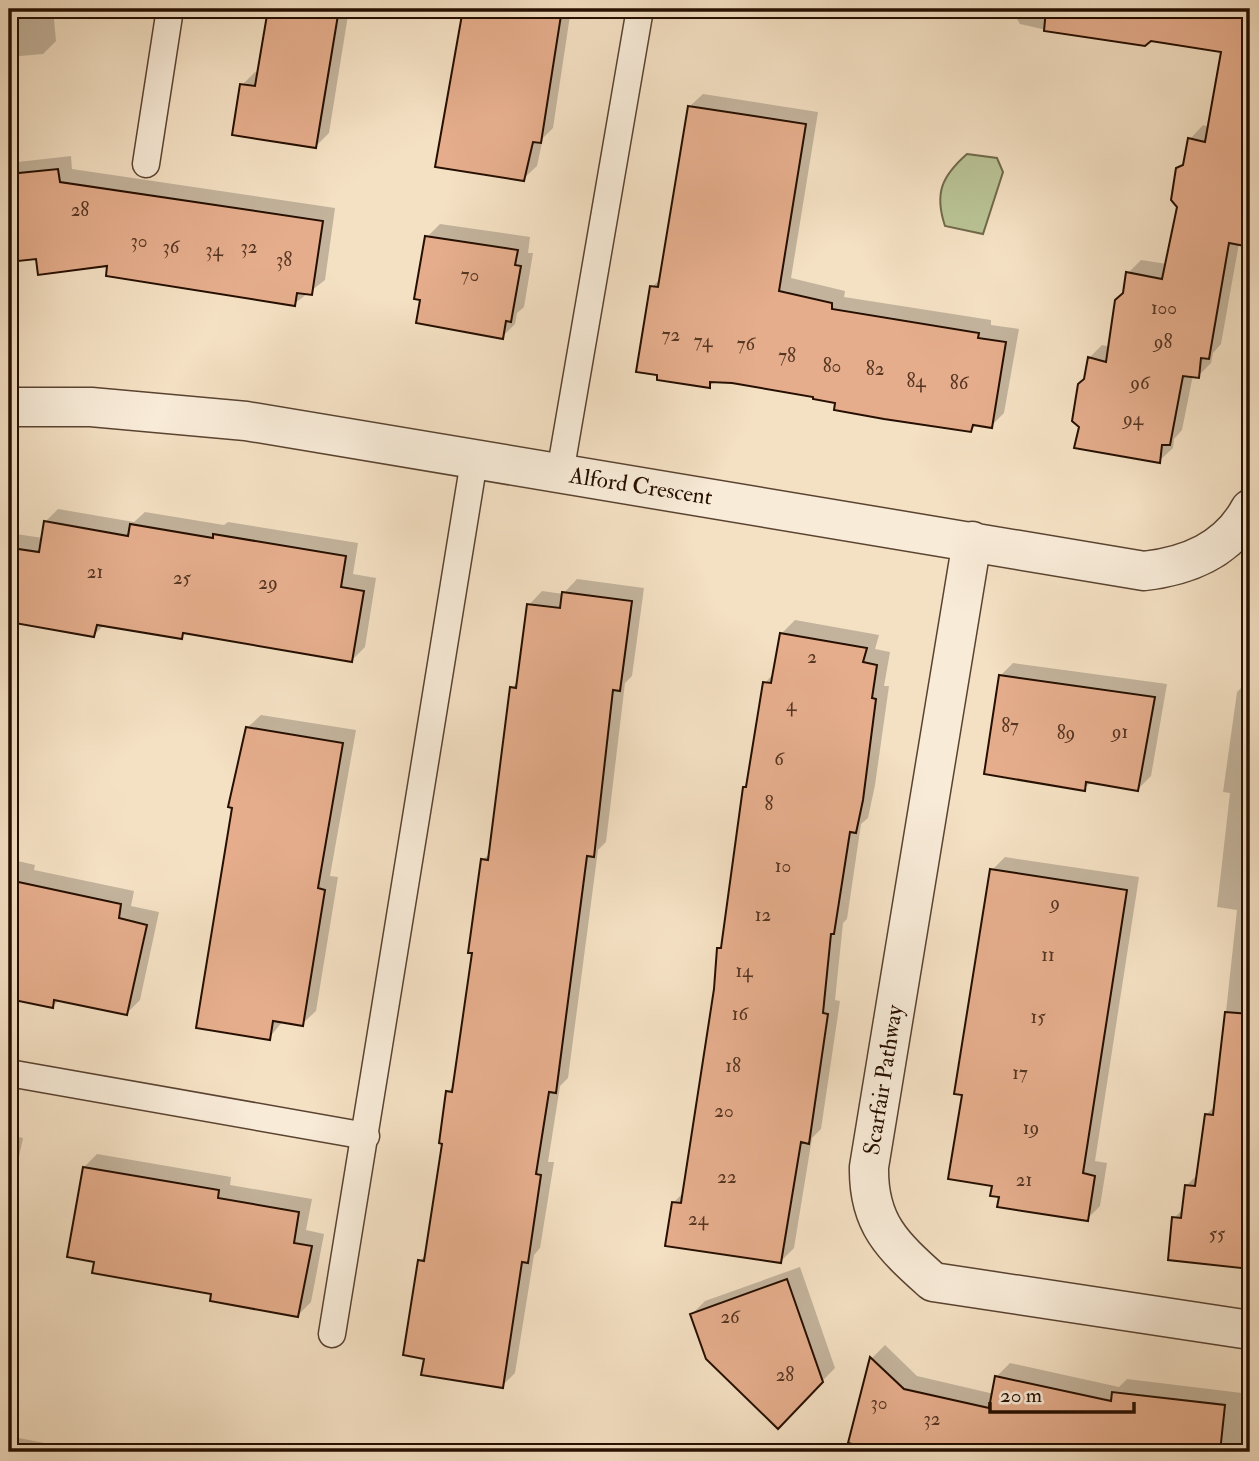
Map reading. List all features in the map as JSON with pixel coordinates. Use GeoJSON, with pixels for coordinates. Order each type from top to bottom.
{"type":"FeatureCollection","features":[{"type":"Feature","properties":{"kind":"street","name":"Alford Crescent"},"geometry":{"type":"LineString","coordinates":[[9,407],[91,407],[246,421],[1144,571],[1167,569],[1196,560],[1234,533],[1248,519]]}},
{"type":"Feature","properties":{"kind":"street","name":"Scarfair Pathway"},"geometry":{"type":"LineString","coordinates":[[972,541],[869,1167],[869,1187],[875,1215],[901,1254],[933,1282],[1250,1330]]}},
{"type":"Feature","properties":{"kind":"lane"},"geometry":{"type":"LineString","coordinates":[[146,164],[170,9]]}},
{"type":"Feature","properties":{"kind":"lane"},"geometry":{"type":"LineString","coordinates":[[560,473],[640,9]]}},
{"type":"Feature","properties":{"kind":"lane"},"geometry":{"type":"LineString","coordinates":[[332,1334],[474,461]]}},
{"type":"Feature","properties":{"kind":"lane"},"geometry":{"type":"LineString","coordinates":[[9,1073],[366,1136]]}},
{"type":"Feature","properties":{"kind":"green space"},"geometry":{"type":"Polygon","coordinates":[[[967,154],[997,158],[1003,172],[983,234],[945,226],[940,204],[946,178],[967,154]]]}},
{"type":"Feature","properties":{"kind":"building"},"geometry":{"type":"Polygon","coordinates":[[[268,9],[339,9],[316,148],[232,135],[240,84],[255,86],[268,9]]]}},
{"type":"Feature","properties":{"kind":"building"},"geometry":{"type":"Polygon","coordinates":[[[463,9],[562,9],[541,143],[533,142],[524,181],[435,167],[463,9]]]}},
{"type":"Feature","properties":{"kind":"building"},"geometry":{"type":"Polygon","coordinates":[[[1046,9],[1250,9],[1250,247],[1229,243],[1209,359],[1201,358],[1199,378],[1183,376],[1170,445],[1162,445],[1160,463],[1074,448],[1079,427],[1072,421],[1078,384],[1084,379],[1088,357],[1106,362],[1115,300],[1123,293],[1126,272],[1162,279],[1177,207],[1171,200],[1176,168],[1183,165],[1188,138],[1205,142],[1221,52],[1151,41],[1145,46],[1044,31],[1046,9]]]}},
{"type":"Feature","properties":{"kind":"building"},"geometry":{"type":"Polygon","coordinates":[[[688,106],[806,124],[779,291],[832,303],[832,309],[979,333],[978,338],[1006,342],[992,428],[973,425],[971,432],[884,419],[834,410],[835,403],[813,397],[732,383],[710,382],[710,388],[657,380],[657,375],[636,372],[650,286],[658,287],[688,106]]]}},
{"type":"Feature","properties":{"kind":"building"},"geometry":{"type":"Polygon","coordinates":[[[58,169],[60,182],[323,221],[312,295],[297,293],[295,306],[106,276],[107,266],[38,275],[36,259],[9,262],[9,174],[58,169]]]}},
{"type":"Feature","properties":{"kind":"building"},"geometry":{"type":"Polygon","coordinates":[[[425,236],[518,250],[515,265],[521,266],[511,322],[506,321],[503,339],[416,323],[420,300],[414,299],[425,236]]]}},
{"type":"Feature","properties":{"kind":"building"},"geometry":{"type":"Polygon","coordinates":[[[44,521],[128,536],[130,524],[213,538],[213,534],[346,556],[341,587],[364,591],[352,662],[183,633],[182,639],[97,625],[94,637],[9,622],[9,598],[18,549],[39,552],[44,521]]]}},
{"type":"Feature","properties":{"kind":"building"},"geometry":{"type":"Polygon","coordinates":[[[562,592],[632,601],[620,691],[613,690],[594,857],[587,856],[556,1093],[549,1092],[536,1174],[541,1175],[528,1263],[522,1262],[503,1388],[421,1375],[424,1359],[403,1355],[418,1260],[424,1261],[442,1144],[439,1143],[446,1091],[452,1092],[472,953],[468,953],[481,859],[488,860],[510,687],[516,688],[527,604],[560,608],[562,592]]]}},
{"type":"Feature","properties":{"kind":"building"},"geometry":{"type":"Polygon","coordinates":[[[780,633],[867,648],[863,662],[877,665],[872,698],[876,699],[863,800],[856,833],[850,832],[834,934],[831,934],[823,1013],[828,1014],[809,1144],[801,1142],[781,1263],[665,1246],[672,1202],[681,1203],[743,787],[746,787],[763,682],[771,683],[780,633]]]}},
{"type":"Feature","properties":{"kind":"building"},"geometry":{"type":"Polygon","coordinates":[[[999,675],[1155,697],[1138,791],[1086,782],[1085,791],[984,774],[999,675]]]}},
{"type":"Feature","properties":{"kind":"building"},"geometry":{"type":"Polygon","coordinates":[[[246,727],[343,743],[318,888],[325,890],[303,1026],[273,1021],[270,1040],[196,1028],[232,808],[228,807],[246,727]]]}},
{"type":"Feature","properties":{"kind":"building"},"geometry":{"type":"Polygon","coordinates":[[[990,869],[1127,890],[1083,1173],[1095,1176],[1088,1221],[997,1207],[999,1197],[990,1196],[992,1186],[948,1179],[962,1095],[954,1094],[990,869]]]}},
{"type":"Feature","properties":{"kind":"building"},"geometry":{"type":"Polygon","coordinates":[[[9,880],[121,904],[119,918],[147,925],[127,1015],[54,1000],[53,1008],[9,999],[9,880]]]}},
{"type":"Feature","properties":{"kind":"building"},"geometry":{"type":"Polygon","coordinates":[[[1225,1012],[1250,1014],[1250,1269],[1168,1260],[1172,1217],[1181,1218],[1185,1185],[1195,1186],[1205,1114],[1213,1115],[1225,1012]]]}},
{"type":"Feature","properties":{"kind":"building"},"geometry":{"type":"Polygon","coordinates":[[[83,1167],[219,1190],[218,1198],[299,1212],[294,1243],[312,1246],[298,1317],[210,1301],[211,1294],[92,1273],[94,1262],[67,1257],[83,1167]]]}},
{"type":"Feature","properties":{"kind":"building"},"geometry":{"type":"Polygon","coordinates":[[[787,1279],[823,1382],[778,1429],[706,1359],[690,1314],[787,1279]]]}},
{"type":"Feature","properties":{"kind":"building"},"geometry":{"type":"Polygon","coordinates":[[[870,1357],[904,1389],[989,1408],[995,1376],[1111,1401],[1112,1392],[1225,1405],[1220,1452],[884,1452],[848,1443],[870,1357]]]}}]}
